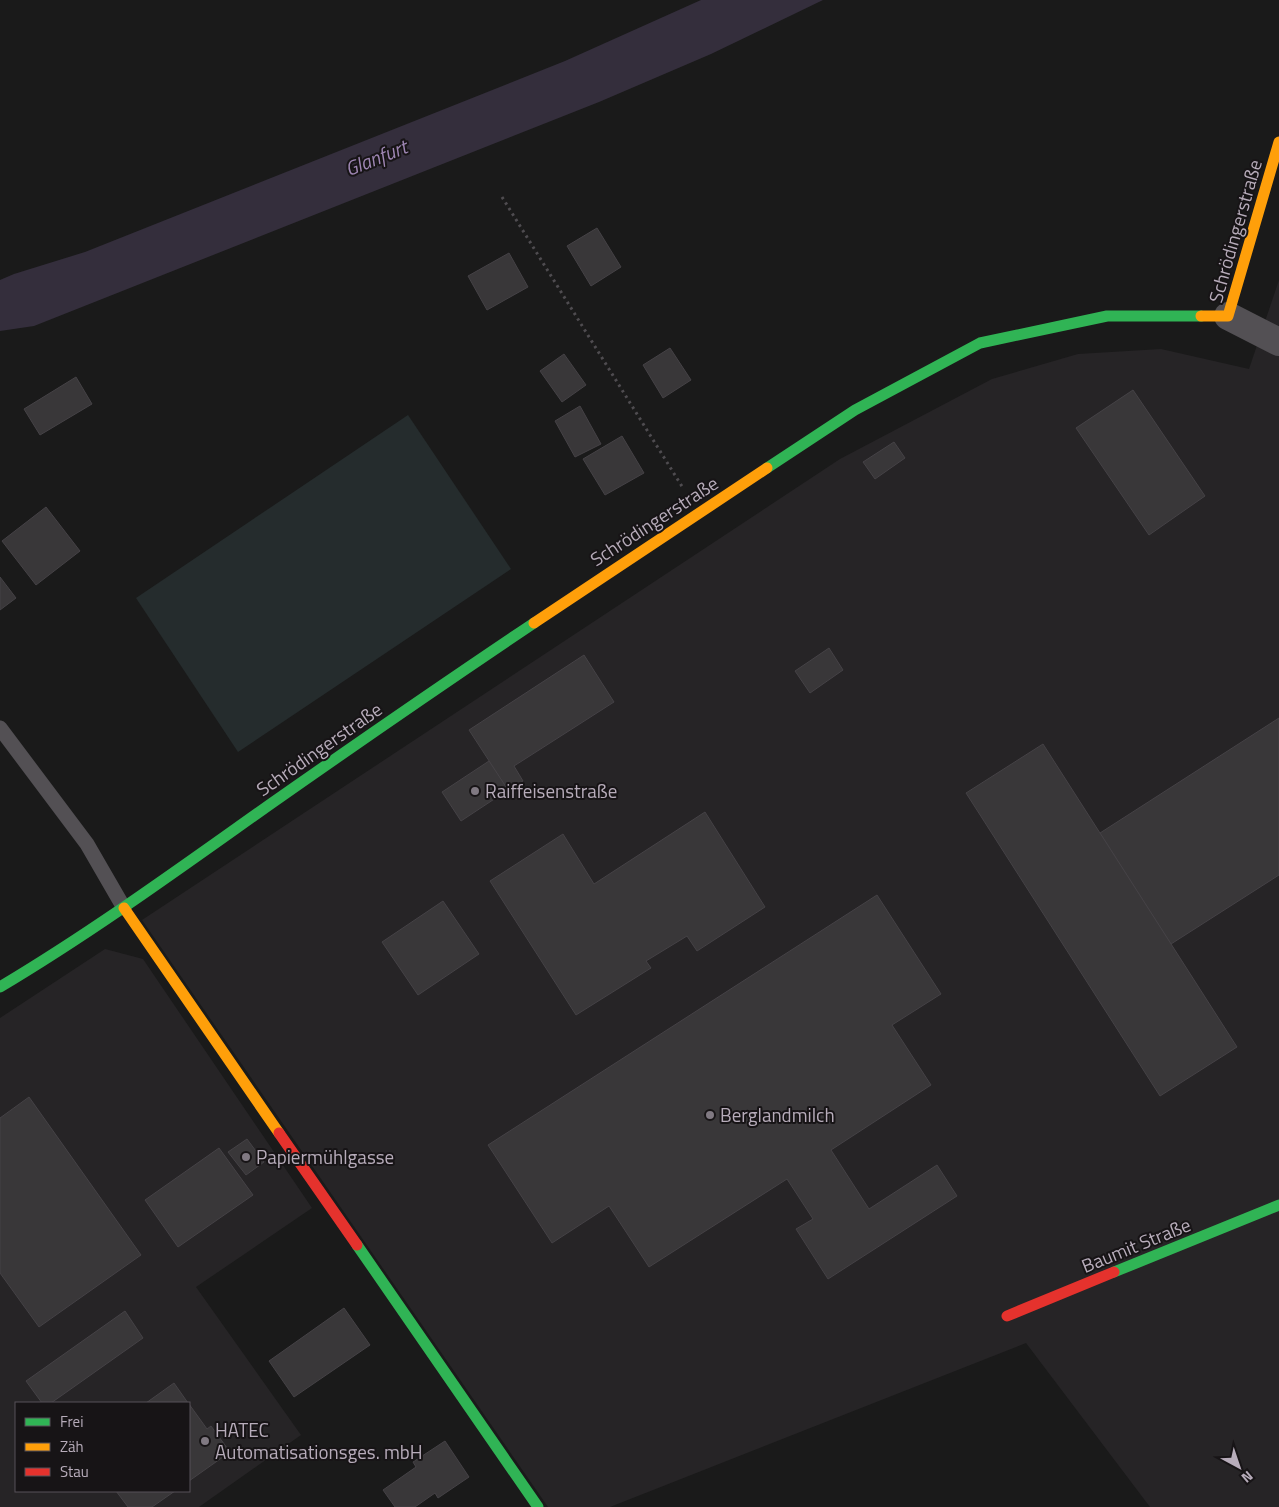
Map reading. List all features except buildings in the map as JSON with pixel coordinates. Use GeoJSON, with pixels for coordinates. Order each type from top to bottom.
{"type":"FeatureCollection","features":[{"type":"Feature","properties":{"kind":"street","name":"Schrödingerstraße"},"geometry":{"type":"LineString","coordinates":[[0,987],[54,955],[124,908],[385,723],[855,410],[980,343],[1107,316],[1228,316],[1279,142]]}},
{"type":"Feature","properties":{"kind":"street"},"geometry":{"type":"LineString","coordinates":[[1228,316],[1279,342]]}},
{"type":"Feature","properties":{"kind":"street"},"geometry":{"type":"LineString","coordinates":[[124,908],[538,1507]]}},
{"type":"Feature","properties":{"kind":"street","name":"Baumit Straße"},"geometry":{"type":"LineString","coordinates":[[1007,1316],[1279,1205]]}},
{"type":"Feature","properties":{"kind":"lane"},"geometry":{"type":"LineString","coordinates":[[0,728],[87,844],[124,908]]}},
{"type":"Feature","properties":{"kind":"path"},"geometry":{"type":"LineString","coordinates":[[502,197],[678,481],[700,512]]}},
{"type":"Feature","properties":{"kind":"shaded area"},"geometry":{"type":"Polygon","coordinates":[[[1279,280],[1279,1507],[1150,1507],[1026,1343],[610,1507],[548,1507],[142,920],[840,459],[992,379],[1078,354],[1161,349],[1249,369],[1279,280]]]}},
{"type":"Feature","properties":{"kind":"shaded area"},"geometry":{"type":"Polygon","coordinates":[[[408,415],[511,569],[238,752],[136,598],[408,415]]]}},
{"type":"Feature","properties":{"kind":"shaded area"},"geometry":{"type":"Polygon","coordinates":[[[105,949],[143,959],[312,1208],[196,1287],[301,1435],[199,1507],[0,1507],[0,1018],[105,949]]]}},
{"type":"Feature","properties":{"kind":"water","name":"Glanfurt"},"geometry":{"type":"Polygon","coordinates":[[[701,0],[823,0],[711,54],[599,102],[34,326],[0,331],[0,280],[85,252],[565,61],[701,0]]]}},
{"type":"Feature","properties":{"kind":"traffic: fast"},"geometry":{"type":"LineString","coordinates":[[767,468],[855,410],[980,343],[1107,316],[1201,316]]}},
{"type":"Feature","properties":{"kind":"traffic: fast"},"geometry":{"type":"LineString","coordinates":[[0,987],[104,921],[534,623]]}},
{"type":"Feature","properties":{"kind":"traffic: fast"},"geometry":{"type":"LineString","coordinates":[[1114,1272],[1279,1205]]}},
{"type":"Feature","properties":{"kind":"traffic: fast"},"geometry":{"type":"LineString","coordinates":[[357,1245],[538,1507]]}},
{"type":"Feature","properties":{"kind":"traffic: slow"},"geometry":{"type":"LineString","coordinates":[[1201,316],[1228,316],[1279,142]]}},
{"type":"Feature","properties":{"kind":"traffic: slow"},"geometry":{"type":"LineString","coordinates":[[534,623],[767,468]]}},
{"type":"Feature","properties":{"kind":"traffic: slow"},"geometry":{"type":"LineString","coordinates":[[124,908],[279,1133]]}},
{"type":"Feature","properties":{"kind":"traffic: jam"},"geometry":{"type":"LineString","coordinates":[[279,1133],[357,1245]]}},
{"type":"Feature","properties":{"kind":"traffic: jam"},"geometry":{"type":"LineString","coordinates":[[1007,1316],[1114,1272]]}},
{"type":"Feature","properties":{"kind":"place","name":"Raiffeisenstraße"},"geometry":{"type":"Point","coordinates":[475,791]}},
{"type":"Feature","properties":{"kind":"place","name":"Berglandmilch"},"geometry":{"type":"Point","coordinates":[710,1115]}},
{"type":"Feature","properties":{"kind":"place","name":"Papiermühlgasse"},"geometry":{"type":"Point","coordinates":[246,1157]}},
{"type":"Feature","properties":{"kind":"place","name":"HATEC Automatisationsges. mbH"},"geometry":{"type":"Point","coordinates":[205,1441]}}]}
